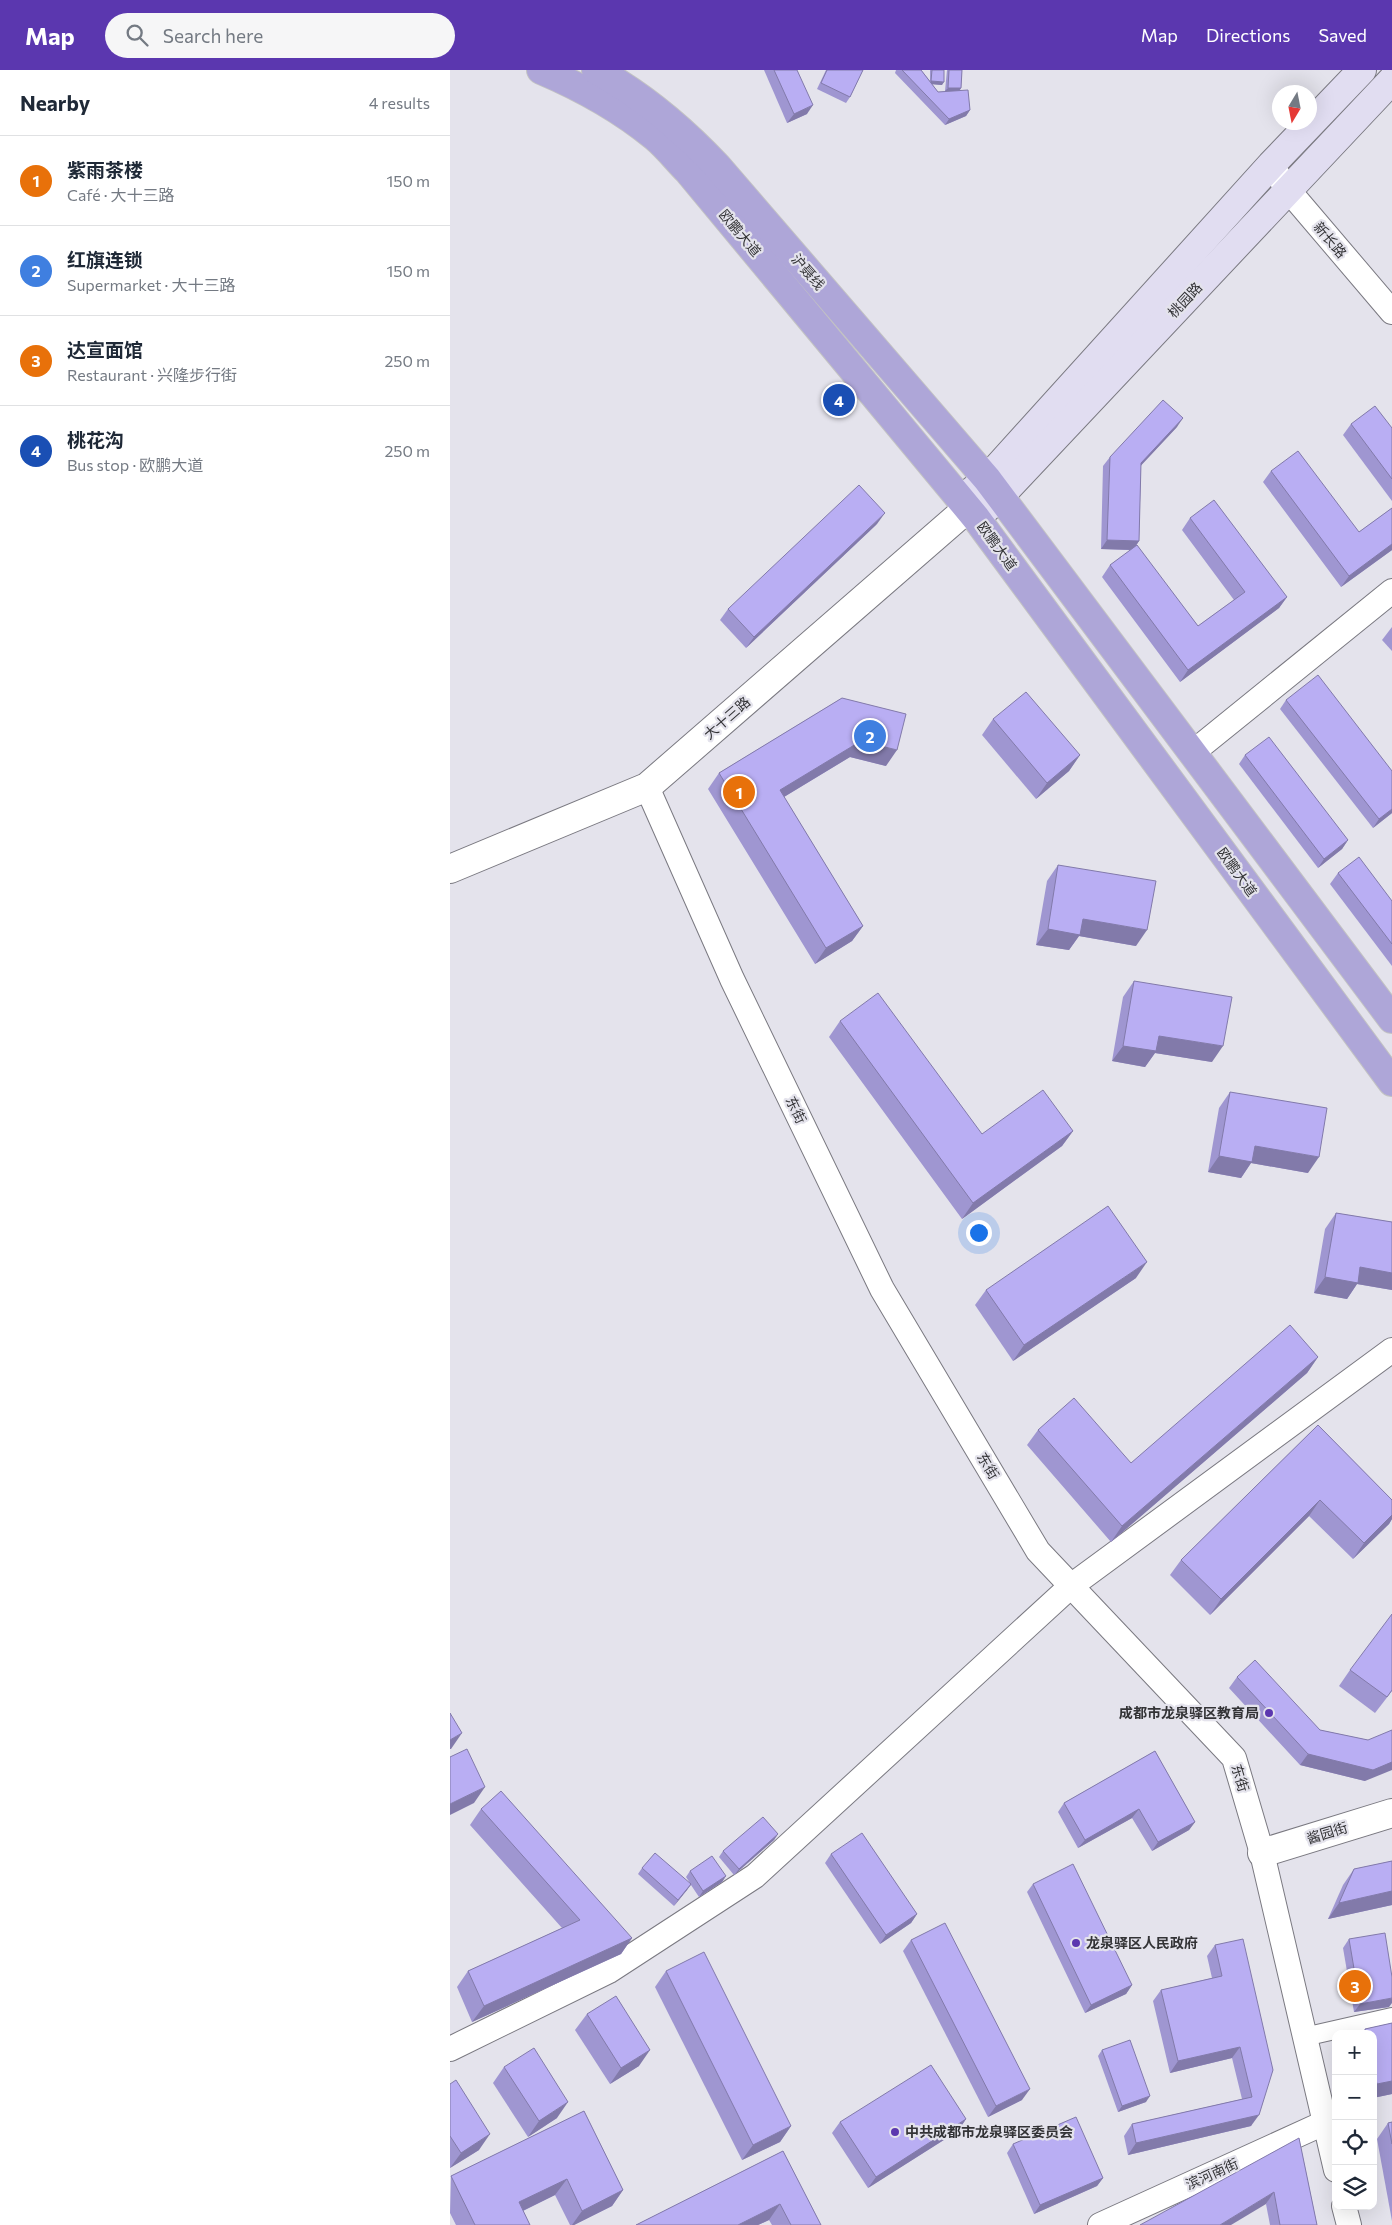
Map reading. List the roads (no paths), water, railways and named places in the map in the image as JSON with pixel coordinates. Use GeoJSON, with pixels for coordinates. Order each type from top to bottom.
{"type":"FeatureCollection","features":[{"type":"Feature","properties":{"kind":"highway","name":"欧鹏大道"},"geometry":{"type":"LineString","coordinates":[[541,70],[568,82],[607,104],[656,137],[688,171],[969,509],[1392,1082]]}},
{"type":"Feature","properties":{"kind":"highway","name":"沪聂线"},"geometry":{"type":"LineString","coordinates":[[596,70],[653,106],[690,137],[994,488]]}},
{"type":"Feature","properties":{"kind":"highway"},"geometry":{"type":"LineString","coordinates":[[994,488],[1392,1019]]}},
{"type":"Feature","properties":{"kind":"main road"},"geometry":{"type":"LineString","coordinates":[[994,488],[1271,165],[1362,70]]}},
{"type":"Feature","properties":{"kind":"main road","name":"桃园路"},"geometry":{"type":"LineString","coordinates":[[969,509],[994,488],[1289,191],[1392,80]]}},
{"type":"Feature","properties":{"kind":"street","name":"新长路"},"geometry":{"type":"LineString","coordinates":[[1271,165],[1289,191],[1392,312]]}},
{"type":"Feature","properties":{"kind":"street","name":"大十三路"},"geometry":{"type":"LineString","coordinates":[[450,869],[647,787],[969,509]]}},
{"type":"Feature","properties":{"kind":"street"},"geometry":{"type":"LineString","coordinates":[[1192,753],[1392,590]]}},
{"type":"Feature","properties":{"kind":"street","name":"东街"},"geometry":{"type":"LineString","coordinates":[[647,787],[732,979],[882,1289],[1038,1551],[1234,1758],[1262,1853],[1335,2165]]}},
{"type":"Feature","properties":{"kind":"street"},"geometry":{"type":"LineString","coordinates":[[450,2049],[609,1971],[755,1876],[1071,1586],[1392,1350]]}},
{"type":"Feature","properties":{"kind":"street","name":"酱园街"},"geometry":{"type":"LineString","coordinates":[[1262,1853],[1392,1813]]}},
{"type":"Feature","properties":{"kind":"street"},"geometry":{"type":"LineString","coordinates":[[1304,2036],[1392,2017]]}},
{"type":"Feature","properties":{"kind":"street","name":"滨河南街"},"geometry":{"type":"LineString","coordinates":[[1100,2225],[1324,2123]]}},
{"type":"Feature","properties":{"kind":"street"},"geometry":{"type":"LineString","coordinates":[[1345,2210],[1349,2225]]}},
{"type":"Feature","properties":{"kind":"place","name":"桃花沟"},"geometry":{"type":"Point","coordinates":[839,400]}},
{"type":"Feature","properties":{"kind":"place","name":"红旗连锁"},"geometry":{"type":"Point","coordinates":[870,736]}},
{"type":"Feature","properties":{"kind":"place","name":"紫雨茶楼"},"geometry":{"type":"Point","coordinates":[739,792]}},
{"type":"Feature","properties":{"kind":"place","name":"成都市龙泉驿区教育局"},"geometry":{"type":"Point","coordinates":[1269,1713]}},
{"type":"Feature","properties":{"kind":"place","name":"龙泉驿区人民政府"},"geometry":{"type":"Point","coordinates":[1076,1943]}},
{"type":"Feature","properties":{"kind":"place","name":"达宣面馆"},"geometry":{"type":"Point","coordinates":[1355,1986]}},
{"type":"Feature","properties":{"kind":"place","name":"中共成都市龙泉驿区委员会"},"geometry":{"type":"Point","coordinates":[895,2132]}}]}
